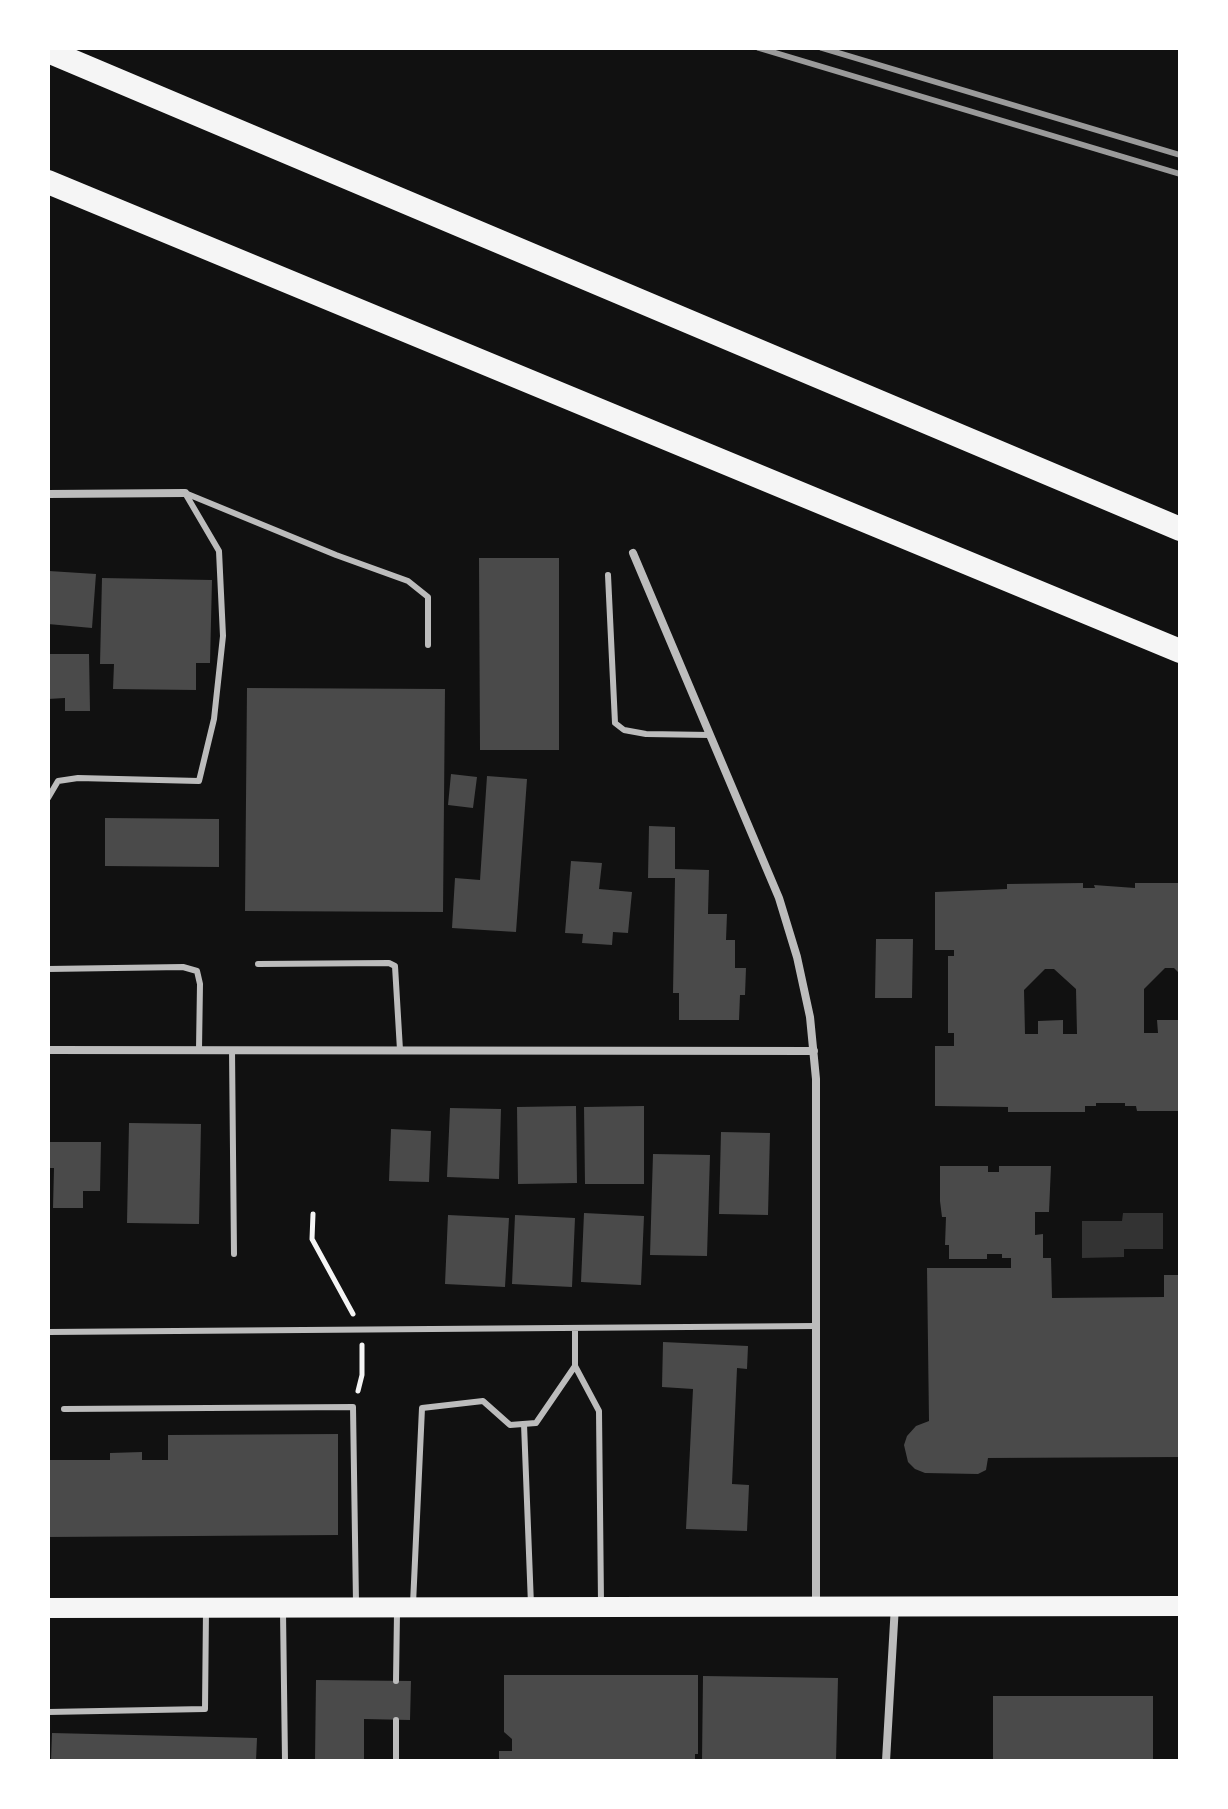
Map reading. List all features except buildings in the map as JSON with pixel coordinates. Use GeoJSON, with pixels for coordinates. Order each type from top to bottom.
{"type":"FeatureCollection","features":[{"type":"Feature","properties":{"kind":"highway"},"geometry":{"type":"LineString","coordinates":[[48,51],[1180,529]]}},
{"type":"Feature","properties":{"kind":"highway"},"geometry":{"type":"LineString","coordinates":[[48,182],[1180,651]]}},
{"type":"Feature","properties":{"kind":"main road"},"geometry":{"type":"LineString","coordinates":[[48,1608],[1180,1606]]}},
{"type":"Feature","properties":{"kind":"street"},"geometry":{"type":"LineString","coordinates":[[48,494],[185,493]]}},
{"type":"Feature","properties":{"kind":"street"},"geometry":{"type":"LineString","coordinates":[[633,553],[779,898],[797,957],[814,1051],[816,1606]]}},
{"type":"Feature","properties":{"kind":"street"},"geometry":{"type":"LineString","coordinates":[[48,1050],[814,1051]]}},
{"type":"Feature","properties":{"kind":"street"},"geometry":{"type":"LineString","coordinates":[[886,1761],[895,1605]]}},
{"type":"Feature","properties":{"kind":"lane"},"geometry":{"type":"LineString","coordinates":[[185,493],[408,581],[428,597],[428,645]]}},
{"type":"Feature","properties":{"kind":"lane"},"geometry":{"type":"LineString","coordinates":[[48,798],[58,781],[78,778],[199,781],[214,719],[223,636],[219,551],[185,493]]}},
{"type":"Feature","properties":{"kind":"lane"},"geometry":{"type":"LineString","coordinates":[[608,575],[615,723],[624,730],[646,734],[710,735]]}},
{"type":"Feature","properties":{"kind":"lane"},"geometry":{"type":"LineString","coordinates":[[258,964],[389,963],[395,966],[400,1050]]}},
{"type":"Feature","properties":{"kind":"lane"},"geometry":{"type":"LineString","coordinates":[[48,969],[183,967],[197,971],[200,984],[199,1049]]}},
{"type":"Feature","properties":{"kind":"lane"},"geometry":{"type":"LineString","coordinates":[[232,1050],[234,1254]]}},
{"type":"Feature","properties":{"kind":"lane"},"geometry":{"type":"LineString","coordinates":[[48,1332],[816,1326]]}},
{"type":"Feature","properties":{"kind":"lane"},"geometry":{"type":"LineString","coordinates":[[575,1329],[575,1366],[599,1411],[601,1606]]}},
{"type":"Feature","properties":{"kind":"lane"},"geometry":{"type":"LineString","coordinates":[[396,1681],[422,1408],[483,1401],[510,1425],[536,1423],[575,1366]]}},
{"type":"Feature","properties":{"kind":"lane"},"geometry":{"type":"LineString","coordinates":[[64,1409],[353,1407],[356,1607]]}},
{"type":"Feature","properties":{"kind":"lane"},"geometry":{"type":"LineString","coordinates":[[524,1424],[531,1607]]}},
{"type":"Feature","properties":{"kind":"lane"},"geometry":{"type":"LineString","coordinates":[[48,1712],[205,1709],[206,1607]]}},
{"type":"Feature","properties":{"kind":"lane"},"geometry":{"type":"LineString","coordinates":[[283,1609],[285,1761]]}},
{"type":"Feature","properties":{"kind":"lane"},"geometry":{"type":"LineString","coordinates":[[396,1720],[396,1761]]}},
{"type":"Feature","properties":{"kind":"path"},"geometry":{"type":"LineString","coordinates":[[313,1214],[312,1239],[348,1305]]}},
{"type":"Feature","properties":{"kind":"path"},"geometry":{"type":"LineString","coordinates":[[353,1407],[362,1375],[362,1331]]}},
{"type":"Feature","properties":{"kind":"shaded area"},"geometry":{"type":"Polygon","coordinates":[[[1123,1213],[1163,1213],[1163,1249],[1124,1249],[1124,1257],[1082,1258],[1082,1221],[1122,1221],[1123,1213]]]}},
{"type":"Feature","properties":{"kind":"railway"},"geometry":{"type":"LineString","coordinates":[[759,48],[1180,174]]}},
{"type":"Feature","properties":{"kind":"railway"},"geometry":{"type":"LineString","coordinates":[[822,48],[1180,155]]}}]}
